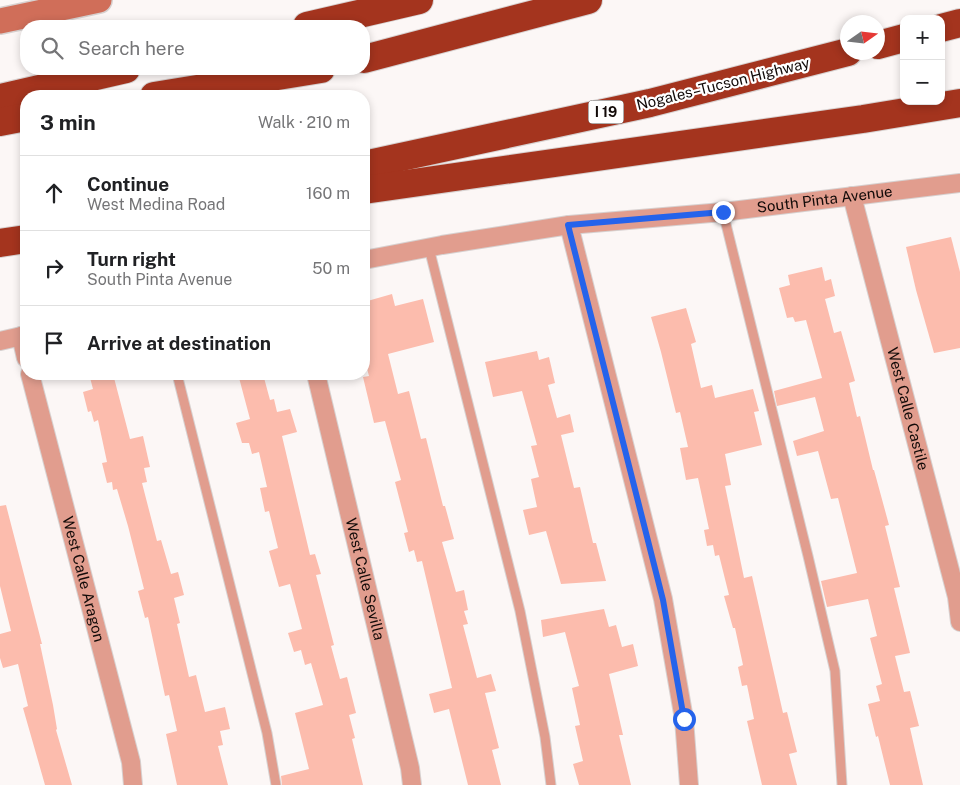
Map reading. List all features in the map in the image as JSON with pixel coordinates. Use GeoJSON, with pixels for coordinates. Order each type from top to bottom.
{"type":"FeatureCollection","features":[{"type":"Feature","properties":{"kind":"highway"},"geometry":{"type":"LineString","coordinates":[[333,20],[419,0]]}},
{"type":"Feature","properties":{"kind":"highway"},"geometry":{"type":"LineString","coordinates":[[370,57],[588,0]]}},
{"type":"Feature","properties":{"kind":"highway"},"geometry":{"type":"LineString","coordinates":[[945,27],[960,23]]}},
{"type":"Feature","properties":{"kind":"highway"},"geometry":{"type":"LineString","coordinates":[[885,42],[900,39]]}},
{"type":"Feature","properties":{"kind":"highway","name":"Nogales–Tucson Highway"},"geometry":{"type":"LineString","coordinates":[[370,164],[650,103],[840,54]]}},
{"type":"Feature","properties":{"kind":"highway"},"geometry":{"type":"LineString","coordinates":[[35,90],[100,75]]}},
{"type":"Feature","properties":{"kind":"highway"},"geometry":{"type":"LineString","coordinates":[[191,90],[284,75]]}},
{"type":"Feature","properties":{"kind":"highway"},"geometry":{"type":"LineString","coordinates":[[0,98],[20,93]]}},
{"type":"Feature","properties":{"kind":"highway"},"geometry":{"type":"LineString","coordinates":[[370,189],[844,122],[960,103]]}},
{"type":"Feature","properties":{"kind":"highway"},"geometry":{"type":"LineString","coordinates":[[0,122],[20,118]]}},
{"type":"Feature","properties":{"kind":"highway"},"geometry":{"type":"LineString","coordinates":[[0,243],[20,240]]}},
{"type":"Feature","properties":{"kind":"street"},"geometry":{"type":"LineString","coordinates":[[0,21],[99,0]]}},
{"type":"Feature","properties":{"kind":"street","name":"South Pinta Avenue"},"geometry":{"type":"LineString","coordinates":[[370,259],[568,225],[723,212],[960,183]]}},
{"type":"Feature","properties":{"kind":"street","name":"West Calle Castile"},"geometry":{"type":"LineString","coordinates":[[852,196],[957,597],[960,622]]}},
{"type":"Feature","properties":{"kind":"street"},"geometry":{"type":"LineString","coordinates":[[568,225],[663,600],[684,719],[689,785]]}},
{"type":"Feature","properties":{"kind":"street"},"geometry":{"type":"LineString","coordinates":[[0,341],[20,337]]}},
{"type":"Feature","properties":{"kind":"street","name":"West Calle Aragon"},"geometry":{"type":"LineString","coordinates":[[32,380],[131,762],[133,785]]}},
{"type":"Feature","properties":{"kind":"street","name":"West Calle Sevilla"},"geometry":{"type":"LineString","coordinates":[[317,380],[410,768],[412,785]]}},
{"type":"Feature","properties":{"kind":"lane"},"geometry":{"type":"LineString","coordinates":[[723,212],[835,671],[842,785]]}},
{"type":"Feature","properties":{"kind":"lane"},"geometry":{"type":"LineString","coordinates":[[429,248],[520,611],[545,737],[550,785]]}},
{"type":"Feature","properties":{"kind":"lane"},"geometry":{"type":"LineString","coordinates":[[179,380],[267,733],[276,785]]}},
{"type":"Feature","properties":{"kind":"building"},"geometry":{"type":"Polygon","coordinates":[[[951,237],[960,272],[960,348],[934,353],[906,247],[951,237]]]}},
{"type":"Feature","properties":{"kind":"building"},"geometry":{"type":"Polygon","coordinates":[[[822,267],[825,281],[831,279],[835,296],[825,299],[834,333],[841,331],[855,381],[849,383],[857,417],[860,416],[889,525],[885,526],[900,587],[894,588],[910,653],[895,656],[904,692],[910,691],[919,726],[910,728],[923,785],[890,785],[868,704],[880,701],[876,686],[882,684],[870,638],[877,636],[868,599],[827,607],[821,581],[857,573],[838,498],[831,499],[818,451],[797,456],[793,441],[824,431],[815,397],[777,406],[774,391],[822,378],[806,320],[795,322],[793,317],[787,318],[779,288],[790,285],[788,275],[822,267]]]}},
{"type":"Feature","properties":{"kind":"building"},"geometry":{"type":"Polygon","coordinates":[[[392,294],[395,306],[423,299],[434,342],[388,354],[398,394],[409,391],[421,439],[426,438],[443,506],[445,506],[454,539],[442,542],[456,592],[464,590],[468,610],[464,611],[468,624],[463,625],[477,678],[491,674],[496,691],[485,693],[499,748],[492,750],[501,785],[468,785],[449,709],[434,713],[429,694],[452,688],[422,561],[417,562],[414,550],[409,552],[404,533],[408,532],[395,482],[401,480],[385,421],[374,423],[364,380],[370,380],[370,300],[392,294]]]}},
{"type":"Feature","properties":{"kind":"building"},"geometry":{"type":"Polygon","coordinates":[[[686,308],[696,342],[691,344],[701,388],[712,385],[715,398],[753,389],[759,411],[754,412],[762,445],[725,454],[731,485],[725,486],[744,578],[752,576],[783,713],[787,712],[797,752],[789,754],[797,785],[762,785],[747,721],[754,719],[747,685],[742,686],[738,667],[743,665],[735,628],[733,628],[724,596],[729,595],[719,555],[715,556],[713,545],[707,546],[704,530],[709,529],[698,478],[686,480],[680,448],[688,447],[680,412],[676,413],[651,317],[686,308]]]}},
{"type":"Feature","properties":{"kind":"building"},"geometry":{"type":"Polygon","coordinates":[[[537,351],[539,360],[549,357],[555,383],[548,385],[557,418],[570,414],[574,432],[561,435],[574,488],[580,487],[593,543],[596,543],[606,581],[561,584],[546,531],[529,535],[523,510],[537,507],[531,479],[539,477],[531,446],[537,445],[522,391],[493,397],[485,362],[537,351]]]}},
{"type":"Feature","properties":{"kind":"building"},"geometry":{"type":"Polygon","coordinates":[[[91,380],[115,380],[130,439],[143,436],[150,467],[144,468],[147,482],[142,483],[157,541],[161,540],[171,574],[178,572],[184,595],[174,598],[180,623],[177,624],[189,677],[196,675],[205,712],[225,707],[230,729],[220,731],[223,745],[218,746],[228,785],[177,785],[166,734],[177,731],[169,695],[165,696],[148,617],[145,618],[138,591],[144,589],[128,526],[117,489],[113,490],[112,482],[107,483],[102,463],[107,462],[98,420],[94,422],[91,411],[88,412],[83,392],[93,389],[91,380]]]}},
{"type":"Feature","properties":{"kind":"building"},"geometry":{"type":"Polygon","coordinates":[[[240,380],[265,380],[270,400],[274,399],[277,412],[290,409],[297,432],[282,436],[310,555],[315,554],[321,574],[316,575],[334,645],[331,646],[340,679],[347,677],[356,713],[349,715],[355,738],[352,739],[363,785],[282,785],[281,776],[309,769],[295,713],[323,705],[311,663],[305,665],[301,650],[294,652],[288,633],[302,629],[290,584],[279,587],[269,551],[278,548],[269,511],[265,512],[260,488],[267,487],[259,452],[252,454],[249,443],[242,443],[236,423],[250,419],[240,380]]]}},
{"type":"Feature","properties":{"kind":"building"},"geometry":{"type":"Polygon","coordinates":[[[6,505],[42,644],[40,644],[53,705],[56,730],[72,785],[45,785],[23,708],[28,706],[18,664],[3,668],[0,658],[0,634],[11,631],[0,586],[0,506],[6,505]]]}},
{"type":"Feature","properties":{"kind":"building"},"geometry":{"type":"Polygon","coordinates":[[[604,609],[609,627],[616,625],[622,647],[633,644],[638,666],[609,674],[623,735],[619,735],[631,785],[579,785],[573,764],[583,761],[575,726],[580,725],[572,688],[579,686],[565,632],[543,637],[541,620],[604,609]]]}},
{"type":"Feature","properties":{"kind":"route"},"geometry":{"type":"LineString","coordinates":[[684,719],[663,600],[568,225],[723,212]]}}]}
